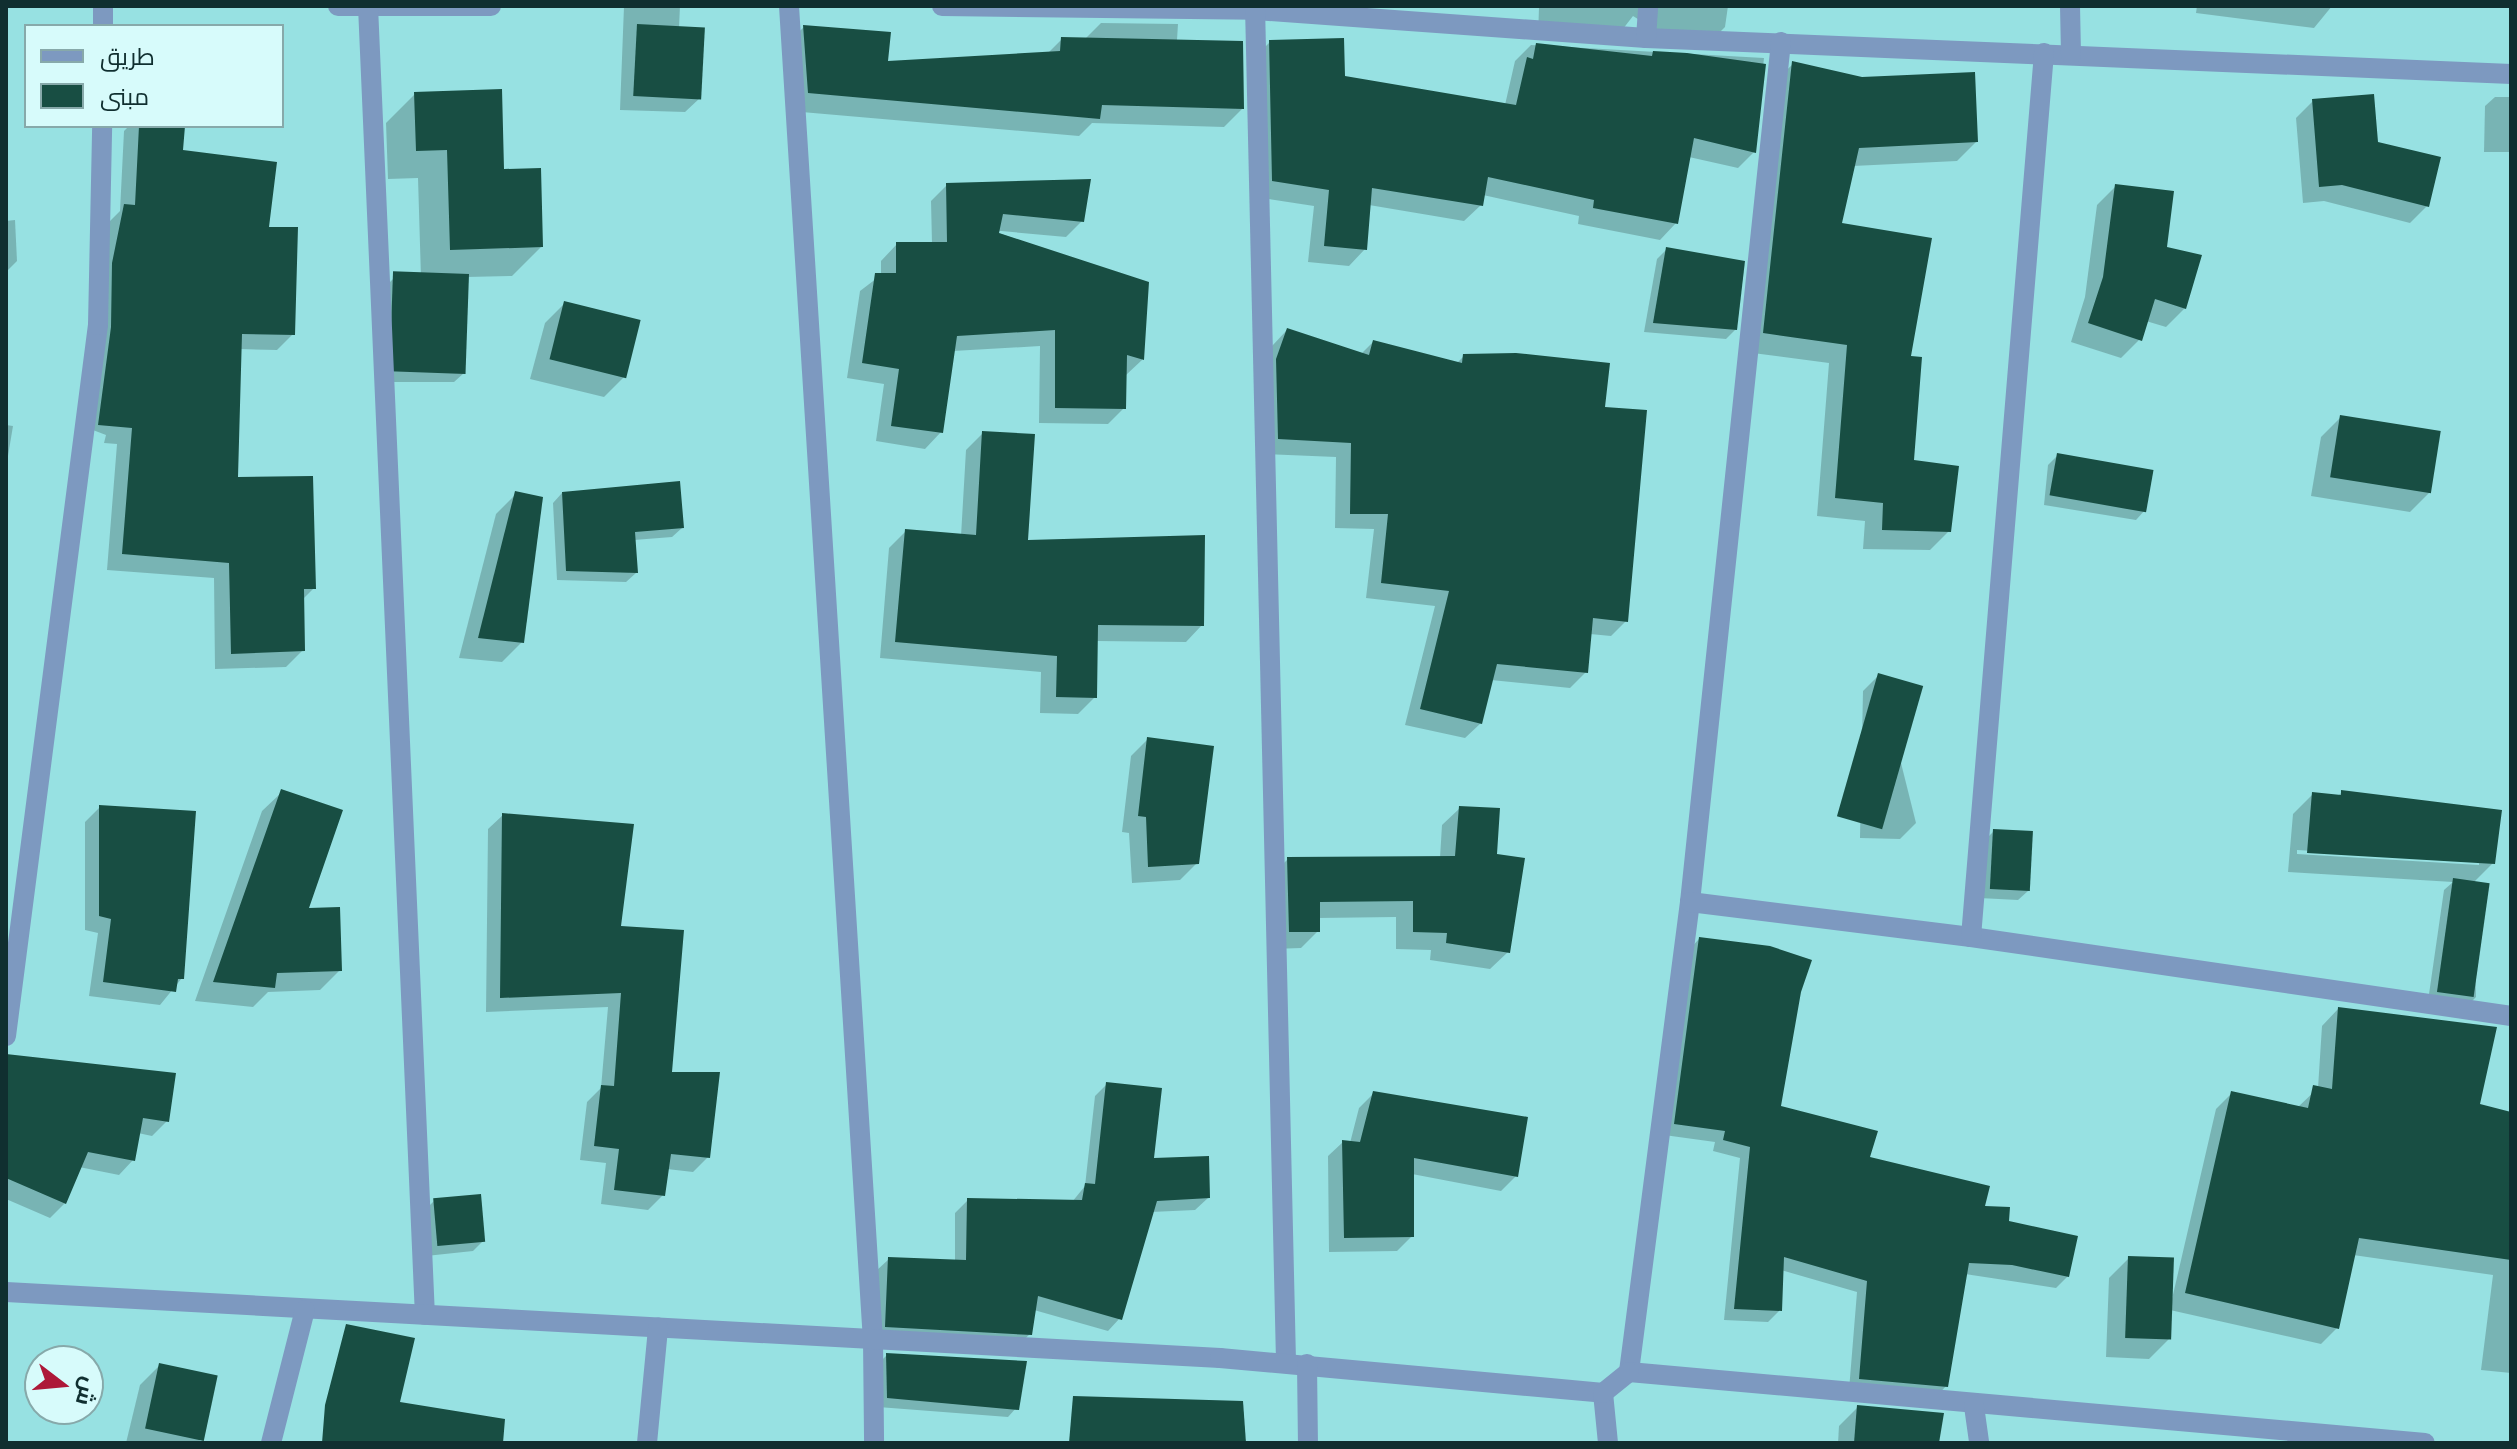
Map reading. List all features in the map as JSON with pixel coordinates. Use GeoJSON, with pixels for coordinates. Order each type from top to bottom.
{"type":"FeatureCollection","features":[{"type":"Feature","properties":{"kind":"street"},"geometry":{"type":"LineString","coordinates":[[338,6],[491,6]]}},
{"type":"Feature","properties":{"kind":"street"},"geometry":{"type":"LineString","coordinates":[[368,6],[425,1315]]}},
{"type":"Feature","properties":{"kind":"street"},"geometry":{"type":"LineString","coordinates":[[789,6],[873,1340],[874,1443]]}},
{"type":"Feature","properties":{"kind":"street"},"geometry":{"type":"LineString","coordinates":[[942,6],[1255,8],[1646,38],[2511,74]]}},
{"type":"Feature","properties":{"kind":"street"},"geometry":{"type":"LineString","coordinates":[[1646,38],[1648,6]]}},
{"type":"Feature","properties":{"kind":"street"},"geometry":{"type":"LineString","coordinates":[[2070,6],[2071,55]]}},
{"type":"Feature","properties":{"kind":"street"},"geometry":{"type":"LineString","coordinates":[[1255,8],[1286,1363]]}},
{"type":"Feature","properties":{"kind":"street"},"geometry":{"type":"LineString","coordinates":[[6,1292],[1307,1364],[1603,1393],[1629,1372],[1690,902],[1781,42]]}},
{"type":"Feature","properties":{"kind":"street"},"geometry":{"type":"LineString","coordinates":[[1971,937],[2044,53]]}},
{"type":"Feature","properties":{"kind":"street"},"geometry":{"type":"LineString","coordinates":[[6,1036],[98,325],[102,128]]}},
{"type":"Feature","properties":{"kind":"street"},"geometry":{"type":"LineString","coordinates":[[1690,902],[1971,937],[2511,1016]]}},
{"type":"Feature","properties":{"kind":"street"},"geometry":{"type":"LineString","coordinates":[[271,1443],[305,1310]]}},
{"type":"Feature","properties":{"kind":"street"},"geometry":{"type":"LineString","coordinates":[[647,1443],[658,1328]]}},
{"type":"Feature","properties":{"kind":"street"},"geometry":{"type":"LineString","coordinates":[[1307,1364],[1308,1443]]}},
{"type":"Feature","properties":{"kind":"street"},"geometry":{"type":"LineString","coordinates":[[1629,1372],[2346,1441],[2425,1443]]}},
{"type":"Feature","properties":{"kind":"street"},"geometry":{"type":"LineString","coordinates":[[1603,1393],[1608,1443]]}},
{"type":"Feature","properties":{"kind":"street"},"geometry":{"type":"LineString","coordinates":[[1974,1406],[1979,1443]]}},
{"type":"Feature","properties":{"kind":"building"},"geometry":{"type":"Polygon","coordinates":[[[637,24],[705,28],[701,99],[633,96],[637,24]]]}},
{"type":"Feature","properties":{"kind":"building"},"geometry":{"type":"Polygon","coordinates":[[[803,25],[891,32],[888,61],[1060,51],[1061,37],[1243,41],[1244,109],[1102,105],[1100,119],[808,93],[803,25]]]}},
{"type":"Feature","properties":{"kind":"building"},"geometry":{"type":"Polygon","coordinates":[[[1344,38],[1345,76],[1516,105],[1527,57],[1533,59],[1536,43],[1652,56],[1653,51],[1687,53],[1766,64],[1756,153],[1694,138],[1678,224],[1593,208],[1594,200],[1488,177],[1483,206],[1372,188],[1367,250],[1324,246],[1329,190],[1272,181],[1269,40],[1344,38]]]}},
{"type":"Feature","properties":{"kind":"building"},"geometry":{"type":"Polygon","coordinates":[[[1792,61],[1862,77],[1975,72],[1978,142],[1859,148],[1842,223],[1932,238],[1911,356],[1922,357],[1914,460],[1959,466],[1951,532],[1882,530],[1883,503],[1835,498],[1847,345],[1763,333],[1792,61]]]}},
{"type":"Feature","properties":{"kind":"building"},"geometry":{"type":"Polygon","coordinates":[[[502,89],[504,169],[541,168],[543,247],[450,250],[447,150],[416,151],[414,92],[502,89]]]}},
{"type":"Feature","properties":{"kind":"building"},"geometry":{"type":"Polygon","coordinates":[[[2374,94],[2378,142],[2441,157],[2429,207],[2342,185],[2319,187],[2312,99],[2374,94]]]}},
{"type":"Feature","properties":{"kind":"building"},"geometry":{"type":"Polygon","coordinates":[[[139,128],[185,128],[183,150],[277,162],[269,227],[298,227],[295,335],[242,334],[238,477],[313,476],[316,589],[304,589],[305,651],[231,654],[229,563],[122,554],[132,428],[98,425],[111,327],[112,263],[124,204],[135,205],[139,128]]]}},
{"type":"Feature","properties":{"kind":"building"},"geometry":{"type":"Polygon","coordinates":[[[1091,179],[1084,222],[1003,214],[999,233],[1149,282],[1144,360],[1127,355],[1126,409],[1055,408],[1055,330],[957,336],[943,433],[891,426],[899,369],[862,363],[875,273],[896,273],[896,242],[947,242],[946,183],[1091,179]]]}},
{"type":"Feature","properties":{"kind":"building"},"geometry":{"type":"Polygon","coordinates":[[[2115,184],[2174,191],[2167,247],[2202,255],[2186,309],[2155,299],[2142,341],[2088,323],[2103,277],[2115,184]]]}},
{"type":"Feature","properties":{"kind":"building"},"geometry":{"type":"Polygon","coordinates":[[[1666,247],[1745,261],[1737,330],[1653,323],[1666,247]]]}},
{"type":"Feature","properties":{"kind":"building"},"geometry":{"type":"Polygon","coordinates":[[[393,271],[469,274],[466,374],[390,371],[393,271]]]}},
{"type":"Feature","properties":{"kind":"building"},"geometry":{"type":"Polygon","coordinates":[[[564,301],[641,320],[626,378],[549,359],[564,301]]]}},
{"type":"Feature","properties":{"kind":"building"},"geometry":{"type":"Polygon","coordinates":[[[1287,328],[1369,355],[1373,340],[1462,363],[1463,354],[1516,353],[1610,363],[1605,407],[1647,410],[1628,622],[1593,618],[1588,673],[1497,664],[1482,724],[1420,709],[1449,591],[1381,583],[1388,514],[1350,514],[1351,443],[1278,439],[1276,359],[1287,328]]]}},
{"type":"Feature","properties":{"kind":"building"},"geometry":{"type":"Polygon","coordinates":[[[2340,415],[2441,431],[2431,493],[2330,477],[2340,415]]]}},
{"type":"Feature","properties":{"kind":"building"},"geometry":{"type":"Polygon","coordinates":[[[982,431],[1035,434],[1028,540],[1205,535],[1204,626],[1098,625],[1097,698],[1056,697],[1057,656],[895,642],[905,529],[976,535],[982,431]]]}},
{"type":"Feature","properties":{"kind":"building"},"geometry":{"type":"Polygon","coordinates":[[[2057,453],[2154,470],[2146,512],[2050,495],[2057,453]]]}},
{"type":"Feature","properties":{"kind":"building"},"geometry":{"type":"Polygon","coordinates":[[[680,481],[684,528],[635,532],[638,573],[566,571],[562,492],[680,481]]]}},
{"type":"Feature","properties":{"kind":"building"},"geometry":{"type":"Polygon","coordinates":[[[515,491],[543,497],[524,643],[478,638],[515,491]]]}},
{"type":"Feature","properties":{"kind":"building"},"geometry":{"type":"Polygon","coordinates":[[[1878,673],[1923,686],[1882,829],[1837,816],[1878,673]]]}},
{"type":"Feature","properties":{"kind":"building"},"geometry":{"type":"Polygon","coordinates":[[[1147,737],[1214,746],[1199,864],[1148,867],[1146,817],[1138,816],[1147,737]]]}},
{"type":"Feature","properties":{"kind":"building"},"geometry":{"type":"Polygon","coordinates":[[[281,789],[343,810],[309,908],[340,907],[342,971],[277,973],[275,988],[213,982],[281,789]]]}},
{"type":"Feature","properties":{"kind":"building"},"geometry":{"type":"Polygon","coordinates":[[[2341,790],[2502,810],[2495,864],[2307,853],[2312,792],[2341,795],[2341,790]]]}},
{"type":"Feature","properties":{"kind":"building"},"geometry":{"type":"Polygon","coordinates":[[[99,805],[196,811],[184,979],[178,979],[176,992],[103,982],[111,919],[99,916],[99,805]]]}},
{"type":"Feature","properties":{"kind":"building"},"geometry":{"type":"Polygon","coordinates":[[[1459,806],[1500,808],[1497,854],[1525,858],[1510,953],[1446,943],[1447,933],[1413,932],[1413,901],[1320,902],[1320,932],[1289,932],[1287,857],[1455,856],[1459,806]]]}},
{"type":"Feature","properties":{"kind":"building"},"geometry":{"type":"Polygon","coordinates":[[[502,813],[634,824],[621,926],[684,930],[672,1072],[720,1072],[710,1158],[671,1154],[665,1196],[614,1190],[619,1149],[594,1146],[601,1085],[614,1086],[621,993],[500,998],[502,813]]]}},
{"type":"Feature","properties":{"kind":"building"},"geometry":{"type":"Polygon","coordinates":[[[1993,829],[2033,831],[2030,891],[1990,889],[1993,829]]]}},
{"type":"Feature","properties":{"kind":"building"},"geometry":{"type":"Polygon","coordinates":[[[2453,878],[2490,883],[2474,997],[2437,992],[2453,878]]]}},
{"type":"Feature","properties":{"kind":"building"},"geometry":{"type":"Polygon","coordinates":[[[1699,937],[1770,946],[1812,960],[1801,992],[1781,1106],[1878,1131],[1870,1157],[1990,1186],[1985,1206],[2010,1207],[2009,1221],[2078,1236],[2069,1277],[2012,1265],[1969,1263],[1948,1387],[1859,1379],[1867,1281],[1784,1257],[1782,1311],[1734,1309],[1750,1147],[1723,1140],[1725,1131],[1674,1124],[1699,937]]]}},
{"type":"Feature","properties":{"kind":"building"},"geometry":{"type":"Polygon","coordinates":[[[2338,1007],[2497,1027],[2480,1104],[2511,1112],[2511,1260],[2359,1238],[2339,1329],[2185,1293],[2231,1091],[2308,1108],[2313,1085],[2332,1089],[2338,1007]]]}},
{"type":"Feature","properties":{"kind":"building"},"geometry":{"type":"Polygon","coordinates":[[[6,1054],[176,1073],[169,1122],[143,1118],[135,1161],[88,1152],[66,1204],[6,1178],[6,1054]]]}},
{"type":"Feature","properties":{"kind":"building"},"geometry":{"type":"Polygon","coordinates":[[[1106,1082],[1162,1088],[1154,1158],[1209,1156],[1210,1198],[1157,1201],[1122,1320],[1038,1296],[1032,1335],[885,1327],[888,1257],[966,1260],[967,1198],[1082,1200],[1085,1183],[1095,1184],[1106,1082]]]}},
{"type":"Feature","properties":{"kind":"building"},"geometry":{"type":"Polygon","coordinates":[[[1373,1091],[1528,1117],[1518,1177],[1414,1158],[1414,1237],[1344,1238],[1342,1140],[1360,1142],[1373,1091]]]}},
{"type":"Feature","properties":{"kind":"building"},"geometry":{"type":"Polygon","coordinates":[[[481,1194],[485,1242],[437,1246],[433,1198],[481,1194]]]}},
{"type":"Feature","properties":{"kind":"building"},"geometry":{"type":"Polygon","coordinates":[[[2128,1256],[2174,1258],[2171,1340],[2125,1338],[2128,1256]]]}},
{"type":"Feature","properties":{"kind":"building"},"geometry":{"type":"Polygon","coordinates":[[[346,1324],[415,1338],[400,1402],[505,1419],[503,1443],[322,1443],[325,1405],[346,1324]]]}},
{"type":"Feature","properties":{"kind":"building"},"geometry":{"type":"Polygon","coordinates":[[[886,1353],[1027,1361],[1019,1410],[887,1398],[886,1353]]]}},
{"type":"Feature","properties":{"kind":"building"},"geometry":{"type":"Polygon","coordinates":[[[159,1363],[218,1375],[204,1441],[145,1429],[159,1363]]]}},
{"type":"Feature","properties":{"kind":"building"},"geometry":{"type":"Polygon","coordinates":[[[1073,1396],[1243,1401],[1246,1443],[1069,1443],[1073,1396]]]}},
{"type":"Feature","properties":{"kind":"building"},"geometry":{"type":"Polygon","coordinates":[[[1857,1405],[1944,1413],[1939,1443],[1854,1443],[1857,1405]]]}}]}
